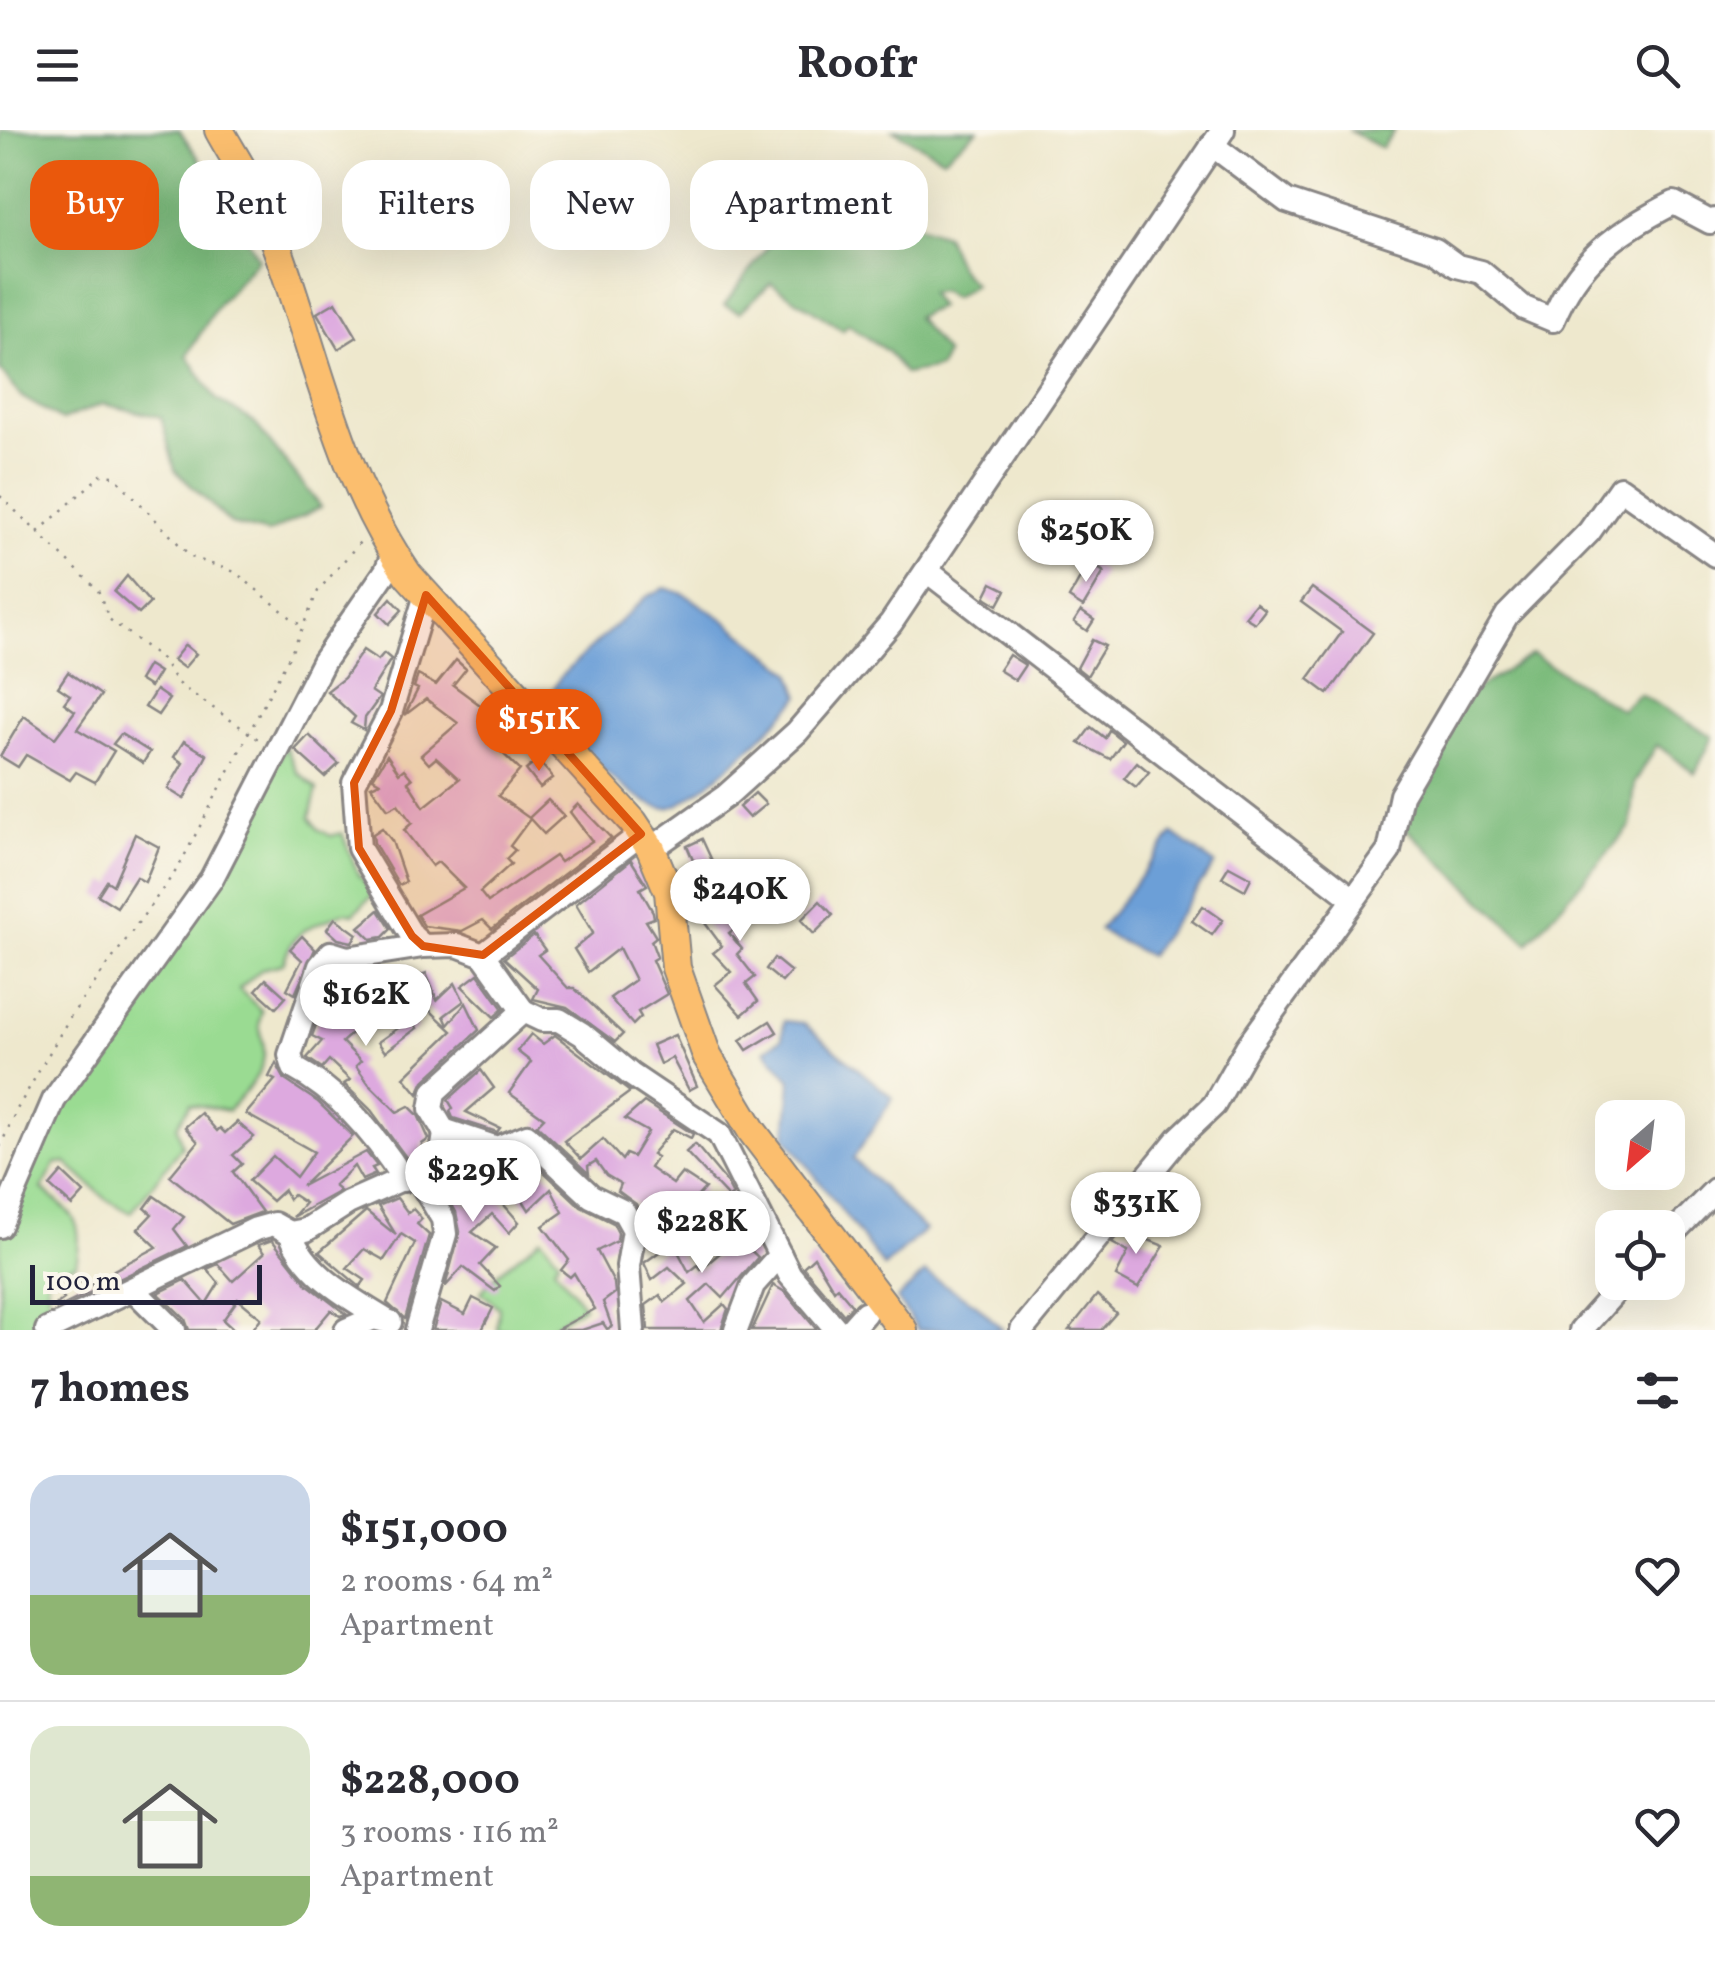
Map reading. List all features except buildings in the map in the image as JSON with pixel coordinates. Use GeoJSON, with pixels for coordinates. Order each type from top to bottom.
{"type":"FeatureCollection","features":[{"type":"Feature","properties":{"kind":"main road"},"geometry":{"type":"LineString","coordinates":[[219,130],[260,202],[345,450],[387,544],[426,595],[646,842],[669,892],[676,968],[706,1056],[752,1131],[903,1330]]}},
{"type":"Feature","properties":{"kind":"street"},"geometry":{"type":"LineString","coordinates":[[483,955],[646,842],[726,796],[797,732],[867,652],[927,571],[1218,137],[1287,201],[1435,250],[1457,266],[1481,272],[1524,308],[1553,320],[1567,286],[1622,228],[1674,203],[1710,222],[1715,220]]}},
{"type":"Feature","properties":{"kind":"street"},"geometry":{"type":"LineString","coordinates":[[1022,1330],[1178,1138],[1214,1104],[1247,1047],[1325,945],[1352,898],[1389,852],[1401,795],[1508,615],[1590,532],[1620,488],[1715,555]]}},
{"type":"Feature","properties":{"kind":"street"},"geometry":{"type":"LineString","coordinates":[[0,1226],[54,1100],[212,878],[322,662],[386,571],[387,544]]}},
{"type":"Feature","properties":{"kind":"street"},"geometry":{"type":"LineString","coordinates":[[927,571],[1352,898]]}},
{"type":"Feature","properties":{"kind":"street"},"geometry":{"type":"LineString","coordinates":[[423,946],[412,936],[359,848],[354,784],[391,711],[426,595]]}},
{"type":"Feature","properties":{"kind":"street"},"geometry":{"type":"LineString","coordinates":[[417,1330],[444,1234],[443,1219],[375,1136],[311,1077],[294,1068],[290,1055],[320,966],[331,953],[347,958],[457,945],[483,955],[524,1011],[542,1020],[559,1020],[582,1034],[630,1074],[719,1134],[790,1276],[837,1330]]}},
{"type":"Feature","properties":{"kind":"street"},"geometry":{"type":"LineString","coordinates":[[290,1233],[306,1230],[348,1203],[431,1166],[443,1147],[444,1130],[430,1109],[434,1092],[524,1011]]}},
{"type":"Feature","properties":{"kind":"street"},"geometry":{"type":"LineString","coordinates":[[444,1130],[497,1148],[527,1136],[591,1196],[624,1212],[634,1230],[628,1266],[633,1330]]}},
{"type":"Feature","properties":{"kind":"street"},"geometry":{"type":"LineString","coordinates":[[1685,1221],[1715,1190]]}},
{"type":"Feature","properties":{"kind":"street"},"geometry":{"type":"LineString","coordinates":[[46,1330],[135,1291],[256,1229],[274,1224],[290,1233],[298,1254],[332,1285],[398,1325]]}},
{"type":"Feature","properties":{"kind":"street"},"geometry":{"type":"LineString","coordinates":[[736,1330],[753,1285],[780,1256]]}},
{"type":"Feature","properties":{"kind":"street"},"geometry":{"type":"LineString","coordinates":[[135,1291],[174,1330]]}},
{"type":"Feature","properties":{"kind":"street"},"geometry":{"type":"LineString","coordinates":[[1581,1330],[1608,1300]]}},
{"type":"Feature","properties":{"kind":"street"},"geometry":{"type":"LineString","coordinates":[[346,1330],[374,1318],[398,1325]]}},
{"type":"Feature","properties":{"kind":"path"},"geometry":{"type":"LineString","coordinates":[[38,532],[82,488],[101,475],[114,476],[191,557],[235,572],[302,627]]}},
{"type":"Feature","properties":{"kind":"path"},"geometry":{"type":"LineString","coordinates":[[0,496],[98,590],[108,619],[162,659],[178,682],[274,750]]}},
{"type":"Feature","properties":{"kind":"path"},"geometry":{"type":"LineString","coordinates":[[0,1147],[16,1110],[70,1018],[169,883],[318,591],[361,541],[387,544]]}},
{"type":"Feature","properties":{"kind":"highlighted area"},"geometry":{"type":"Polygon","coordinates":[[[426,595],[588,772],[641,834],[483,955],[423,946],[412,936],[359,848],[354,783],[391,711],[426,595]]]}},
{"type":"Feature","properties":{"kind":"green space"},"geometry":{"type":"Polygon","coordinates":[[[0,130],[179,130],[200,160],[179,160],[179,250],[253,250],[258,259],[218,305],[187,355],[216,399],[254,422],[321,507],[268,533],[231,524],[175,470],[161,417],[102,404],[62,420],[22,397],[0,370],[0,130]]]}},
{"type":"Feature","properties":{"kind":"green space"},"geometry":{"type":"Polygon","coordinates":[[[893,130],[978,130],[943,158],[893,130]]]}},
{"type":"Feature","properties":{"kind":"green space"},"geometry":{"type":"Polygon","coordinates":[[[1348,130],[1395,130],[1382,148],[1348,130]]]}},
{"type":"Feature","properties":{"kind":"green space"},"geometry":{"type":"Polygon","coordinates":[[[928,229],[945,235],[960,269],[974,285],[953,298],[941,291],[929,293],[939,307],[916,317],[946,354],[939,368],[905,374],[888,352],[848,324],[843,330],[771,283],[740,312],[724,305],[765,250],[928,250],[928,229]]]}},
{"type":"Feature","properties":{"kind":"green space"},"geometry":{"type":"Polygon","coordinates":[[[1532,654],[1621,710],[1639,694],[1713,737],[1695,773],[1657,745],[1635,782],[1631,826],[1528,943],[1402,825],[1412,794],[1467,695],[1532,654]]]}},
{"type":"Feature","properties":{"kind":"green space"},"geometry":{"type":"Polygon","coordinates":[[[286,747],[297,772],[317,789],[310,817],[318,829],[331,836],[342,833],[359,876],[376,892],[353,914],[338,914],[303,932],[293,941],[283,964],[262,969],[239,989],[262,1011],[261,1067],[228,1111],[190,1104],[177,1126],[182,1146],[131,1213],[106,1199],[66,1163],[56,1163],[42,1189],[74,1220],[79,1237],[76,1264],[46,1272],[51,1319],[24,1330],[0,1330],[0,1237],[30,1169],[64,1105],[286,747]]]}},
{"type":"Feature","properties":{"kind":"green space"},"geometry":{"type":"Polygon","coordinates":[[[541,1238],[559,1259],[554,1267],[584,1306],[546,1330],[497,1330],[499,1308],[481,1292],[541,1238]]]}},
{"type":"Feature","properties":{"kind":"water"},"geometry":{"type":"Polygon","coordinates":[[[665,588],[684,594],[723,619],[791,672],[800,696],[715,778],[667,808],[638,797],[621,785],[549,713],[551,693],[561,676],[646,597],[665,588]]]}},
{"type":"Feature","properties":{"kind":"water"},"geometry":{"type":"Polygon","coordinates":[[[1173,834],[1215,864],[1149,956],[1099,930],[1173,834]]]}},
{"type":"Feature","properties":{"kind":"water"},"geometry":{"type":"Polygon","coordinates":[[[784,1021],[803,1023],[893,1098],[853,1159],[925,1230],[884,1267],[786,1137],[791,1080],[765,1050],[782,1038],[784,1021]]]}},
{"type":"Feature","properties":{"kind":"water"},"geometry":{"type":"Polygon","coordinates":[[[925,1273],[975,1303],[1003,1330],[918,1330],[897,1299],[925,1273]]]}}]}
